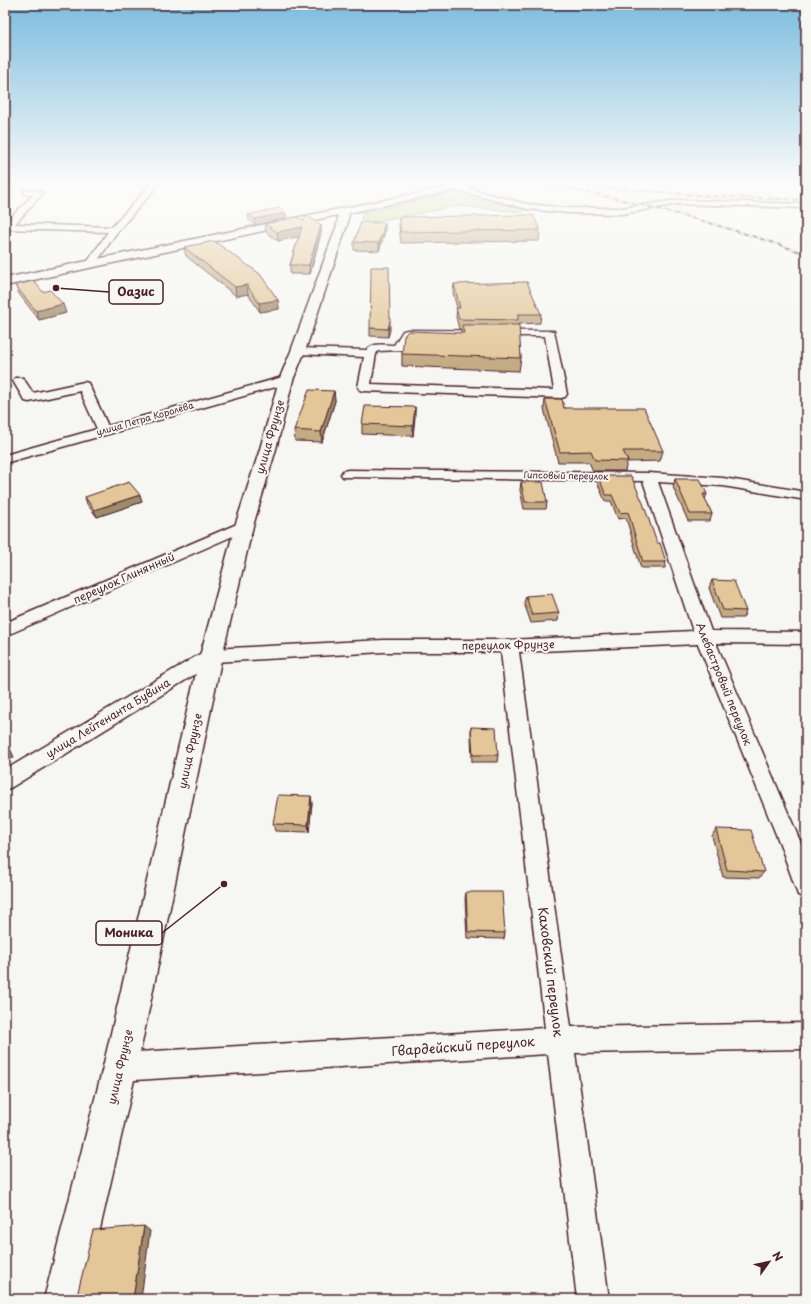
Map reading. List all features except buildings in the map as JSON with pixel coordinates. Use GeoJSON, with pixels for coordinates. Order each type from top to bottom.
{"type":"FeatureCollection","features":[{"type":"Feature","properties":{"kind":"main road"},"geometry":{"type":"LineString","coordinates":[[5,282],[187,244]]}},
{"type":"Feature","properties":{"kind":"main road","name":"улица Фрунзе"},"geometry":{"type":"LineString","coordinates":[[64,1299],[120,1067],[211,656],[244,526],[268,449],[286,380],[298,351],[335,244]]}},
{"type":"Feature","properties":{"kind":"street"},"geometry":{"type":"LineString","coordinates":[[91,264],[105,244]]}},
{"type":"Feature","properties":{"kind":"street"},"geometry":{"type":"LineString","coordinates":[[298,351],[370,354],[376,348],[398,348],[407,333],[550,333],[561,394],[364,387],[370,354]]}},
{"type":"Feature","properties":{"kind":"street","name":"улица Петра Королёва"},"geometry":{"type":"LineString","coordinates":[[5,459],[286,380]]}},
{"type":"Feature","properties":{"kind":"street"},"geometry":{"type":"LineString","coordinates":[[19,381],[29,398],[84,386],[104,431]]}},
{"type":"Feature","properties":{"kind":"street","name":"Гипсовый переулок"},"geometry":{"type":"LineString","coordinates":[[348,474],[649,477],[723,482],[806,496]]}},
{"type":"Feature","properties":{"kind":"street","name":"Алебастровый переулок"},"geometry":{"type":"LineString","coordinates":[[649,477],[704,637],[798,844],[806,887]]}},
{"type":"Feature","properties":{"kind":"street","name":"переулок Глинянный"},"geometry":{"type":"LineString","coordinates":[[5,630],[244,526]]}},
{"type":"Feature","properties":{"kind":"street","name":"переулок Фрунзе"},"geometry":{"type":"LineString","coordinates":[[211,656],[383,646],[509,646],[704,637],[806,638]]}},
{"type":"Feature","properties":{"kind":"street","name":"Каховский переулок"},"geometry":{"type":"LineString","coordinates":[[509,646],[593,1299]]}},
{"type":"Feature","properties":{"kind":"street","name":"улица Лейтенанта Бувина"},"geometry":{"type":"LineString","coordinates":[[5,781],[211,656]]}},
{"type":"Feature","properties":{"kind":"street","name":"Гвардейский переулок"},"geometry":{"type":"LineString","coordinates":[[120,1067],[560,1040],[806,1036]]}},
{"type":"Feature","properties":{"kind":"railway"},"geometry":{"type":"LineString","coordinates":[[776,244],[806,254]]}},
{"type":"Feature","properties":{"kind":"place","name":"Оазис"},"geometry":{"type":"Point","coordinates":[56,288]}},
{"type":"Feature","properties":{"kind":"place","name":"Моника"},"geometry":{"type":"Point","coordinates":[224,884]}}]}
